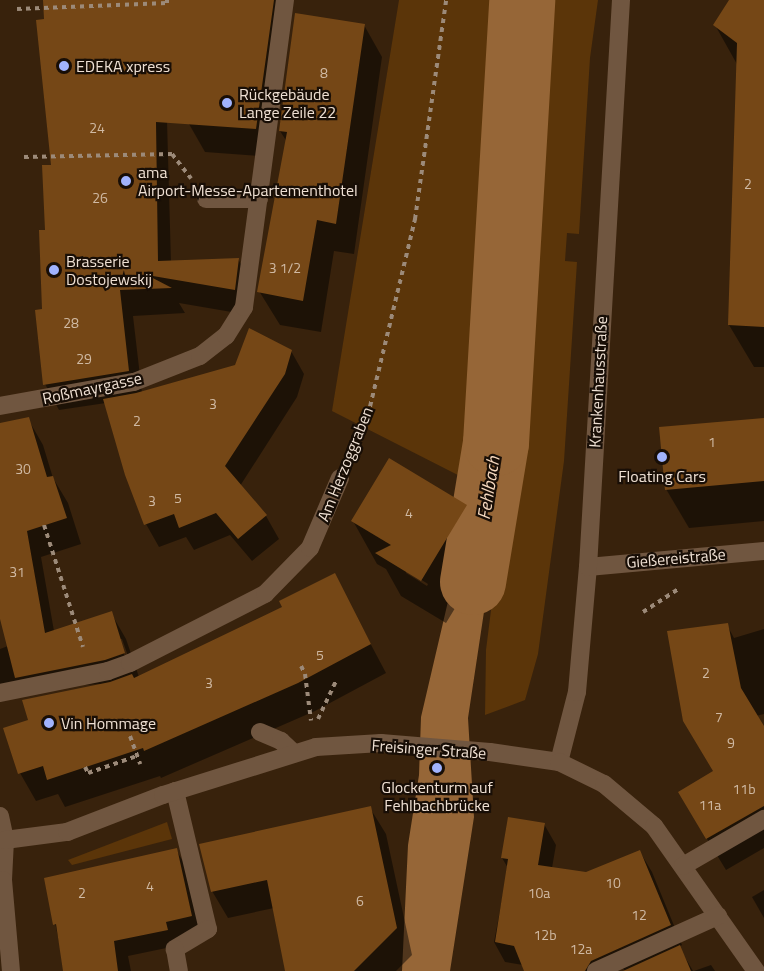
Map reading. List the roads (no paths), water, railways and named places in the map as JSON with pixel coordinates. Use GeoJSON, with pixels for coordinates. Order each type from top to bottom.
{"type":"FeatureCollection","features":[{"type":"Feature","properties":{"kind":"street","name":"Roßmayrgasse"},"geometry":{"type":"LineString","coordinates":[[0,406],[134,382],[200,356],[226,336],[244,307],[285,0]]}},
{"type":"Feature","properties":{"kind":"street","name":"Krankenhausstraße"},"geometry":{"type":"LineString","coordinates":[[559,762],[577,692],[588,567],[621,0]]}},
{"type":"Feature","properties":{"kind":"street"},"geometry":{"type":"LineString","coordinates":[[206,199],[258,199]]}},
{"type":"Feature","properties":{"kind":"street","name":"Am Herzoggraben"},"geometry":{"type":"LineString","coordinates":[[0,693],[91,674],[130,663],[265,594],[310,548],[340,478]]}},
{"type":"Feature","properties":{"kind":"street","name":"Gießereistraße"},"geometry":{"type":"LineString","coordinates":[[588,567],[764,551]]}},
{"type":"Feature","properties":{"kind":"street"},"geometry":{"type":"LineString","coordinates":[[260,732],[281,741],[294,753]]}},
{"type":"Feature","properties":{"kind":"street","name":"Freisinger Straße"},"geometry":{"type":"LineString","coordinates":[[5,840],[67,832],[175,791],[294,753],[314,739],[490,752],[559,762],[604,784],[654,826],[756,971]]}},
{"type":"Feature","properties":{"kind":"street"},"geometry":{"type":"LineString","coordinates":[[175,791],[208,928],[175,950],[179,971]]}},
{"type":"Feature","properties":{"kind":"street"},"geometry":{"type":"LineString","coordinates":[[0,816],[5,840],[2,880],[12,971]]}},
{"type":"Feature","properties":{"kind":"street"},"geometry":{"type":"LineString","coordinates":[[683,866],[764,819]]}},
{"type":"Feature","properties":{"kind":"street"},"geometry":{"type":"LineString","coordinates":[[596,971],[718,916]]}},
{"type":"Feature","properties":{"kind":"waterway","name":"Fehlbach"},"geometry":{"type":"LineString","coordinates":[[473,582],[496,443],[522,0]]}},
{"type":"Feature","properties":{"kind":"place","name":"EDEKA xpress"},"geometry":{"type":"Point","coordinates":[64,66]}},
{"type":"Feature","properties":{"kind":"place","name":"Rückgebäude Lange Zeile 22"},"geometry":{"type":"Point","coordinates":[227,103]}},
{"type":"Feature","properties":{"kind":"place","name":"ama Airport-Messe-Apartementhotel"},"geometry":{"type":"Point","coordinates":[126,181]}},
{"type":"Feature","properties":{"kind":"place","name":"Brasserie Dostojewskij"},"geometry":{"type":"Point","coordinates":[54,270]}},
{"type":"Feature","properties":{"kind":"place","name":"Floating Cars"},"geometry":{"type":"Point","coordinates":[662,457]}},
{"type":"Feature","properties":{"kind":"place","name":"Vin Hommage"},"geometry":{"type":"Point","coordinates":[49,723]}},
{"type":"Feature","properties":{"kind":"place","name":"Glockenturm auf Fehlbachbrücke"},"geometry":{"type":"Point","coordinates":[437,768]}}]}
